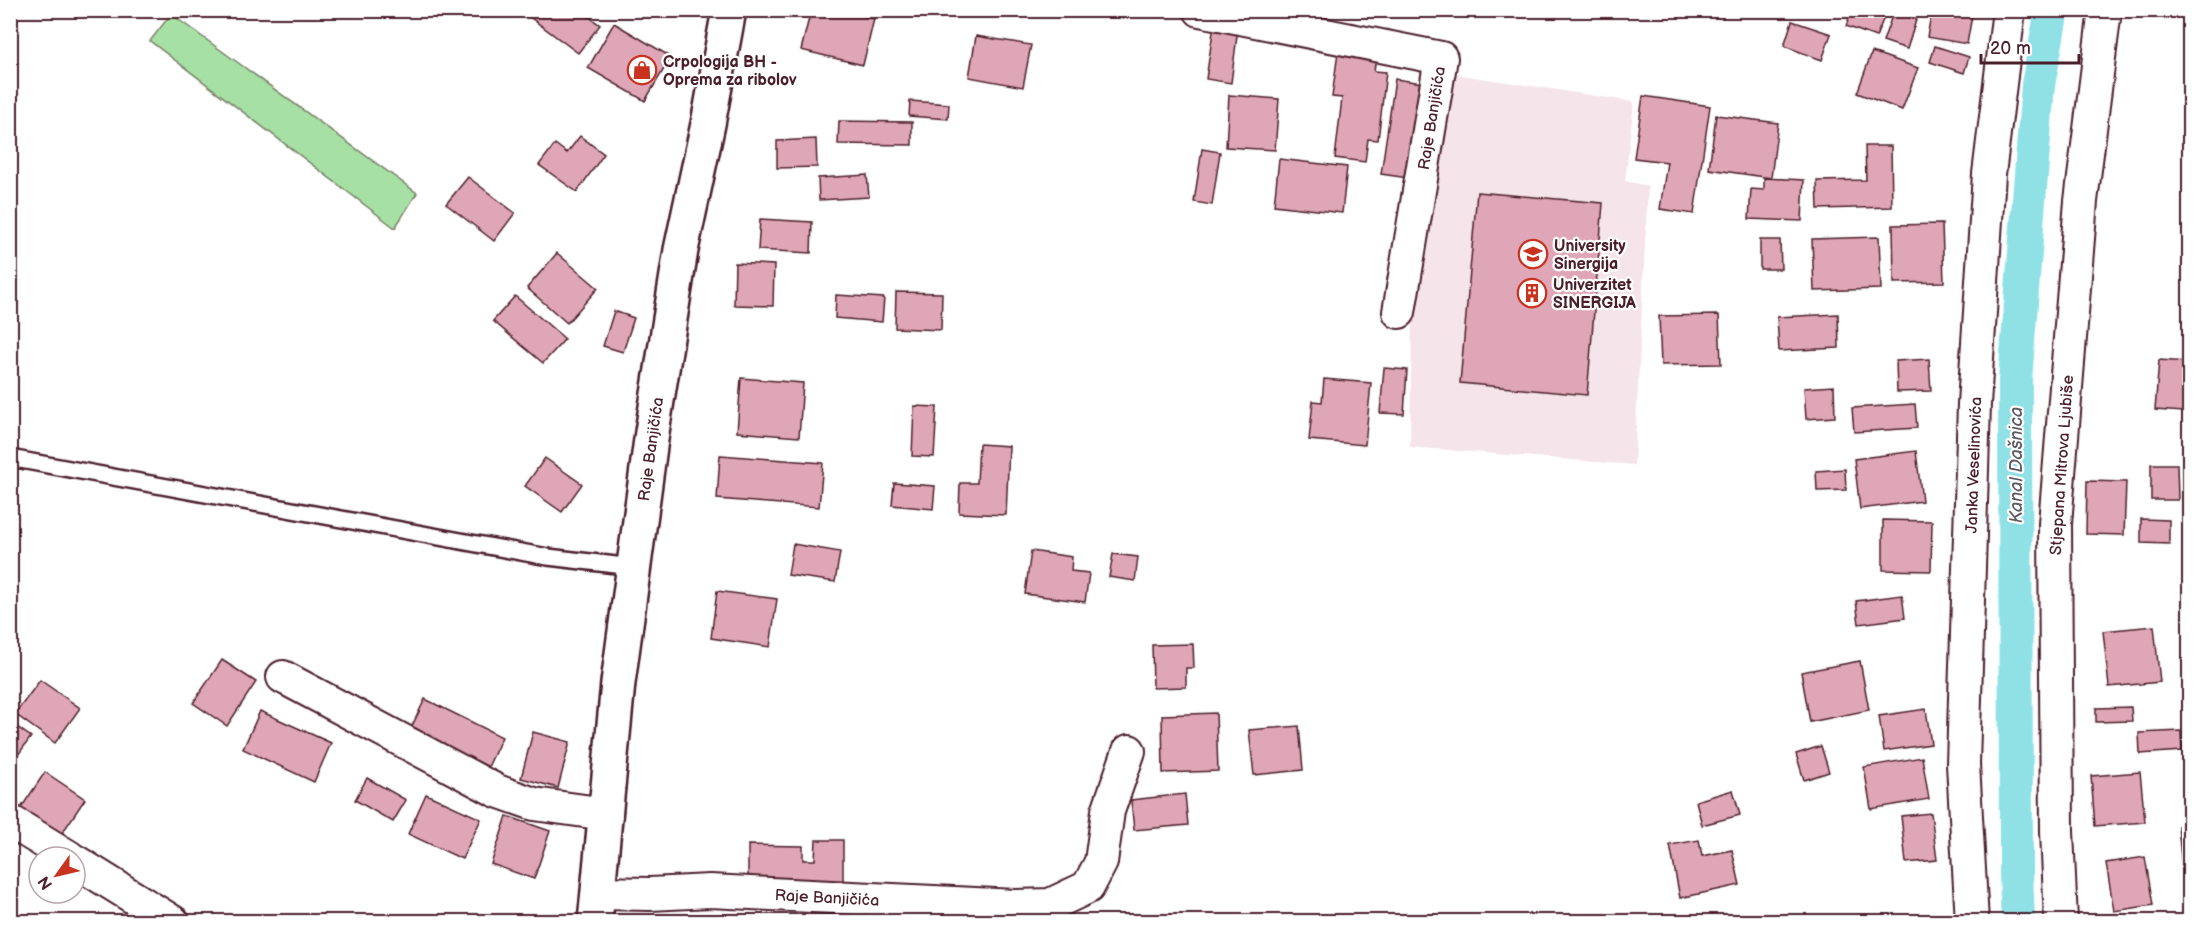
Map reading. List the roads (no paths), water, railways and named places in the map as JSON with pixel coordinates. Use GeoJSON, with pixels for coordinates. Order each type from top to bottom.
{"type":"FeatureCollection","features":[{"type":"Feature","properties":{"kind":"main road","name":"Raje Banjičića"},"geometry":{"type":"LineString","coordinates":[[597,907],[618,683],[652,432],[681,250],[729,10]]}},
{"type":"Feature","properties":{"kind":"street","name":"Raje Banjičića"},"geometry":{"type":"LineString","coordinates":[[1200,10],[1441,58],[1399,312]]}},
{"type":"Feature","properties":{"kind":"street","name":"Janka Veselinovića"},"geometry":{"type":"LineString","coordinates":[[1972,921],[1963,764],[1974,405],[1989,174],[2009,10]]}},
{"type":"Feature","properties":{"kind":"street","name":"Stjepana Mitrova Ljubiše"},"geometry":{"type":"LineString","coordinates":[[2061,921],[2057,831],[2055,524],[2081,201],[2105,10]]}},
{"type":"Feature","properties":{"kind":"street"},"geometry":{"type":"LineString","coordinates":[[283,677],[497,791],[534,804],[606,814]]}},
{"type":"Feature","properties":{"kind":"street","name":"Raje Banjičića"},"geometry":{"type":"LineString","coordinates":[[597,907],[650,894],[710,891],[1016,906],[1050,905],[1088,887],[1101,862],[1108,811],[1129,752]]}},
{"type":"Feature","properties":{"kind":"street"},"geometry":{"type":"LineString","coordinates":[[10,821],[49,845]]}},
{"type":"Feature","properties":{"kind":"street"},"geometry":{"type":"LineString","coordinates":[[87,868],[173,921]]}},
{"type":"Feature","properties":{"kind":"lane"},"geometry":{"type":"LineString","coordinates":[[10,458],[548,557],[633,567]]}},
{"type":"Feature","properties":{"kind":"waterway","name":"Kanal Dašnica"},"geometry":{"type":"LineString","coordinates":[[2018,922],[2015,380],[2038,85],[2052,10]]}},
{"type":"Feature","properties":{"kind":"place","name":"Crpologija BH - Oprema za ribolov"},"geometry":{"type":"Point","coordinates":[642,70]}},
{"type":"Feature","properties":{"kind":"place","name":"University Sinergija"},"geometry":{"type":"Point","coordinates":[1533,254]}},
{"type":"Feature","properties":{"kind":"place","name":"Univerzitet SINERGIJA"},"geometry":{"type":"Point","coordinates":[1532,293]}}]}
